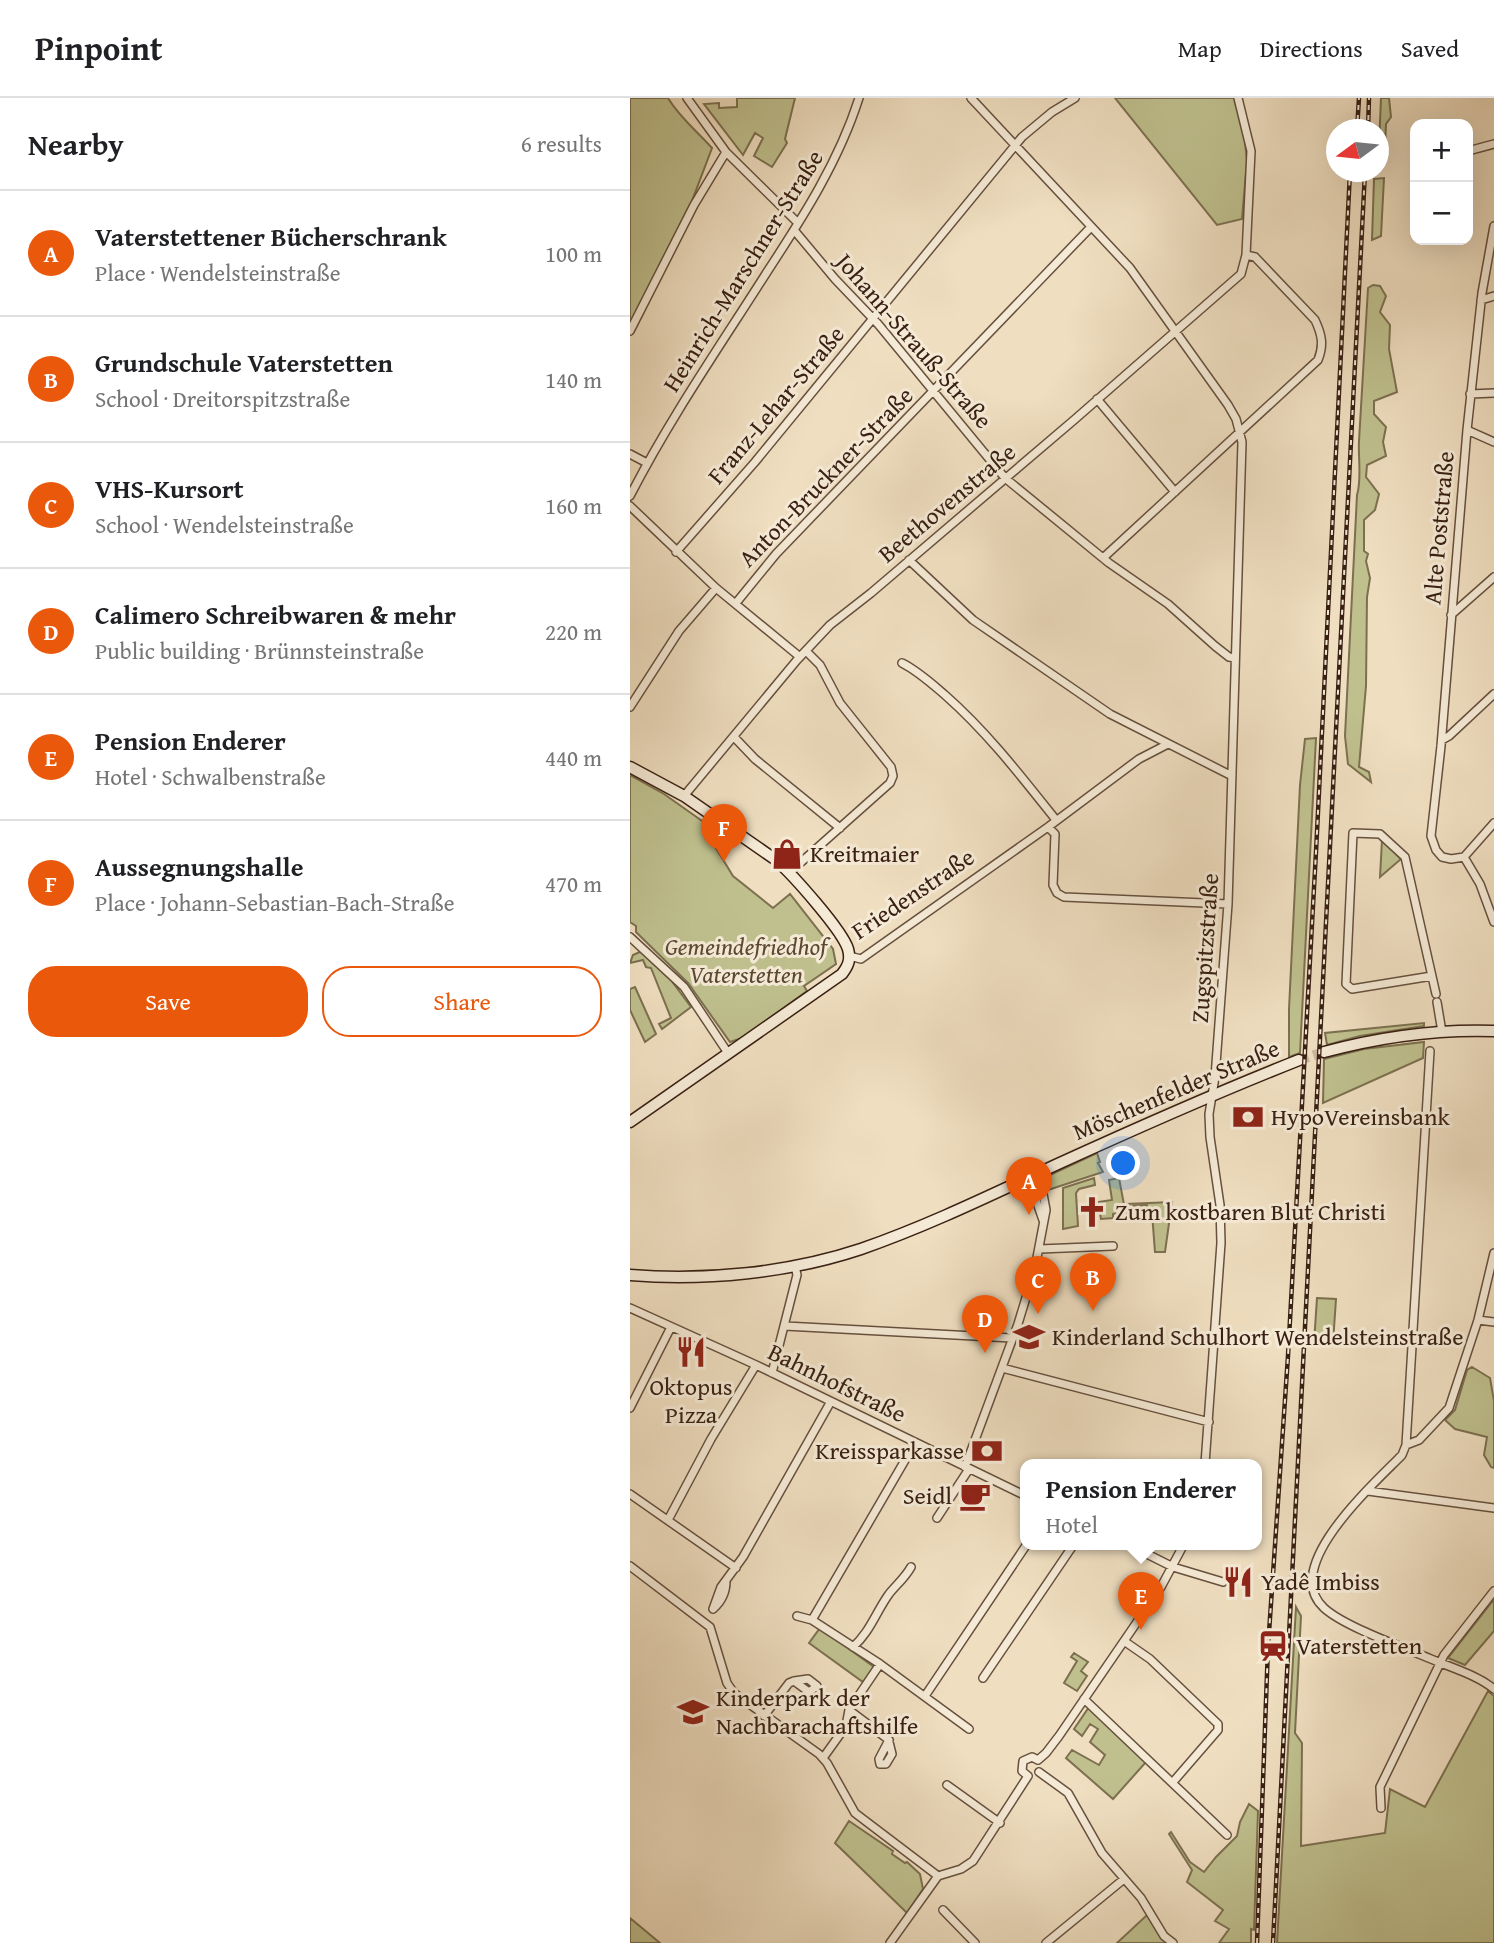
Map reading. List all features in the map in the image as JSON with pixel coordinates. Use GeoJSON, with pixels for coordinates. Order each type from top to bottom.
{"type":"FeatureCollection","features":[{"type":"Feature","properties":{"kind":"street","name":"Johann-Strauß-Straße"},"geometry":{"type":"LineString","coordinates":[[687,98],[726,152],[796,226],[835,279],[872,318],[1005,478],[1103,558],[1168,604],[1229,657],[1235,658]]}},
{"type":"Feature","properties":{"kind":"street","name":"Heinrich-Marschner-Straße"},"geometry":{"type":"LineString","coordinates":[[630,495],[647,463],[796,226],[837,155],[859,98]]}},
{"type":"Feature","properties":{"kind":"street","name":"Zugspitzstraße"},"geometry":{"type":"LineString","coordinates":[[971,98],[1130,268],[1228,405],[1236,419],[1242,442],[1228,904],[1215,1077],[1211,1095],[1210,1137],[1220,1205],[1221,1243],[1205,1459]]}},
{"type":"Feature","properties":{"kind":"street","name":"Franz-Lehar-Straße"},"geometry":{"type":"LineString","coordinates":[[676,552],[755,462],[1022,137],[1052,112],[1075,98]]}},
{"type":"Feature","properties":{"kind":"street","name":"Beethovenstraße"},"geometry":{"type":"LineString","coordinates":[[684,796],[830,625],[1241,274],[1246,255],[1251,152],[1238,98]]}},
{"type":"Feature","properties":{"kind":"street"},"geometry":{"type":"LineString","coordinates":[[1473,150],[1494,144]]}},
{"type":"Feature","properties":{"kind":"street"},"geometry":{"type":"LineString","coordinates":[[630,331],[694,205],[726,152]]}},
{"type":"Feature","properties":{"kind":"street","name":"Alte Poststraße"},"geometry":{"type":"LineString","coordinates":[[1464,858],[1442,857],[1430,836],[1442,740],[1466,430],[1481,300],[1494,226]]}},
{"type":"Feature","properties":{"kind":"street","name":"Anton-Bruckner-Straße"},"geometry":{"type":"LineString","coordinates":[[736,603],[776,554],[1091,228]]}},
{"type":"Feature","properties":{"kind":"street"},"geometry":{"type":"LineString","coordinates":[[1103,558],[1318,360],[1323,349],[1321,333],[1315,320],[1255,257],[1246,255]]}},
{"type":"Feature","properties":{"kind":"street"},"geometry":{"type":"LineString","coordinates":[[1481,300],[1494,296]]}},
{"type":"Feature","properties":{"kind":"street"},"geometry":{"type":"LineString","coordinates":[[1470,394],[1494,393]]}},
{"type":"Feature","properties":{"kind":"street"},"geometry":{"type":"LineString","coordinates":[[1097,399],[1175,492]]}},
{"type":"Feature","properties":{"kind":"street"},"geometry":{"type":"LineString","coordinates":[[1466,430],[1494,442]]}},
{"type":"Feature","properties":{"kind":"street"},"geometry":{"type":"LineString","coordinates":[[630,454],[647,463]]}},
{"type":"Feature","properties":{"kind":"street"},"geometry":{"type":"LineString","coordinates":[[630,506],[716,588],[820,665],[840,703],[891,767],[893,776],[890,783],[790,873]]}},
{"type":"Feature","properties":{"kind":"street"},"geometry":{"type":"LineString","coordinates":[[909,560],[982,626],[1110,715],[1232,776]]}},
{"type":"Feature","properties":{"kind":"street"},"geometry":{"type":"LineString","coordinates":[[1451,615],[1494,577]]}},
{"type":"Feature","properties":{"kind":"street"},"geometry":{"type":"LineString","coordinates":[[630,707],[679,631],[716,588]]}},
{"type":"Feature","properties":{"kind":"street"},"geometry":{"type":"LineString","coordinates":[[902,663],[917,671],[962,710],[1010,761],[1056,820]]}},
{"type":"Feature","properties":{"kind":"street"},"geometry":{"type":"LineString","coordinates":[[1442,740],[1450,736],[1494,694]]}},
{"type":"Feature","properties":{"kind":"street"},"geometry":{"type":"LineString","coordinates":[[735,737],[755,759],[840,828]]}},
{"type":"Feature","properties":{"kind":"street","name":"Friedenstraße"},"geometry":{"type":"LineString","coordinates":[[630,1122],[842,974],[848,967],[849,956],[861,959],[1139,759],[1168,744]]}},
{"type":"Feature","properties":{"kind":"street"},"geometry":{"type":"LineString","coordinates":[[630,767],[684,796],[776,860],[790,873],[842,937],[849,956]]}},
{"type":"Feature","properties":{"kind":"street"},"geometry":{"type":"LineString","coordinates":[[1494,822],[1464,858],[1480,884],[1494,922]]}},
{"type":"Feature","properties":{"kind":"street"},"geometry":{"type":"LineString","coordinates":[[1048,827],[1055,834],[1054,885],[1057,893],[1064,897],[1228,904]]}},
{"type":"Feature","properties":{"kind":"street"},"geometry":{"type":"LineString","coordinates":[[1432,976],[1352,989],[1346,984],[1353,833],[1380,834],[1405,857],[1432,976],[1442,1032]]}},
{"type":"Feature","properties":{"kind":"street"},"geometry":{"type":"LineString","coordinates":[[630,951],[633,940],[684,986],[728,1053]]}},
{"type":"Feature","properties":{"kind":"street"},"geometry":{"type":"LineString","coordinates":[[1324,1052],[1365,1041],[1442,1032],[1494,1031]]}},
{"type":"Feature","properties":{"kind":"street"},"geometry":{"type":"LineString","coordinates":[[1430,1051],[1406,1445],[1402,1455],[1325,1541],[1316,1558],[1313,1579],[1320,1603],[1330,1613],[1494,1689]]}},
{"type":"Feature","properties":{"kind":"street","name":"Möschenfelder Straße"},"geometry":{"type":"LineString","coordinates":[[630,1275],[712,1274],[795,1266],[859,1249],[902,1233],[1211,1095],[1299,1060]]}},
{"type":"Feature","properties":{"kind":"street"},"geometry":{"type":"LineString","coordinates":[[1034,1175],[1034,1196],[1044,1224]]}},
{"type":"Feature","properties":{"kind":"street"},"geometry":{"type":"LineString","coordinates":[[937,1518],[967,1468],[1029,1290],[1040,1249],[1046,1210],[1034,1175]]}},
{"type":"Feature","properties":{"kind":"street"},"geometry":{"type":"LineString","coordinates":[[1009,1186],[1034,1196]]}},
{"type":"Feature","properties":{"kind":"street"},"geometry":{"type":"LineString","coordinates":[[1040,1249],[1113,1246]]}},
{"type":"Feature","properties":{"kind":"street"},"geometry":{"type":"LineString","coordinates":[[1406,1445],[1419,1440],[1449,1408],[1478,1320],[1494,1253]]}},
{"type":"Feature","properties":{"kind":"street"},"geometry":{"type":"LineString","coordinates":[[772,1373],[797,1275],[795,1266]]}},
{"type":"Feature","properties":{"kind":"street","name":"Bahnhofstraße"},"geometry":{"type":"LineString","coordinates":[[630,1308],[755,1364],[1020,1493]]}},
{"type":"Feature","properties":{"kind":"street"},"geometry":{"type":"LineString","coordinates":[[1478,1320],[1494,1322]]}},
{"type":"Feature","properties":{"kind":"street"},"geometry":{"type":"LineString","coordinates":[[630,1408],[671,1326]]}},
{"type":"Feature","properties":{"kind":"street"},"geometry":{"type":"LineString","coordinates":[[785,1326],[1012,1338]]}},
{"type":"Feature","properties":{"kind":"street"},"geometry":{"type":"LineString","coordinates":[[668,1520],[755,1364]]}},
{"type":"Feature","properties":{"kind":"street"},"geometry":{"type":"LineString","coordinates":[[1002,1368],[1209,1422]]}},
{"type":"Feature","properties":{"kind":"street"},"geometry":{"type":"LineString","coordinates":[[708,1625],[713,1603],[736,1568],[830,1402]]}},
{"type":"Feature","properties":{"kind":"street"},"geometry":{"type":"LineString","coordinates":[[812,1620],[915,1443]]}},
{"type":"Feature","properties":{"kind":"street"},"geometry":{"type":"LineString","coordinates":[[1368,1491],[1494,1508]]}},
{"type":"Feature","properties":{"kind":"street"},"geometry":{"type":"LineString","coordinates":[[630,1494],[736,1568]]}},
{"type":"Feature","properties":{"kind":"street"},"geometry":{"type":"LineString","coordinates":[[925,1696],[1023,1550]]}},
{"type":"Feature","properties":{"kind":"street"},"geometry":{"type":"LineString","coordinates":[[983,1678],[1070,1550]]}},
{"type":"Feature","properties":{"kind":"street"},"geometry":{"type":"LineString","coordinates":[[1139,1550],[1173,1567],[1223,1582]]}},
{"type":"Feature","properties":{"kind":"street"},"geometry":{"type":"LineString","coordinates":[[1038,1760],[1048,1750],[1124,1642],[1181,1550]]}},
{"type":"Feature","properties":{"kind":"street"},"geometry":{"type":"LineString","coordinates":[[630,1566],[708,1625],[733,1693],[823,1758],[855,1812],[938,1876]]}},
{"type":"Feature","properties":{"kind":"street"},"geometry":{"type":"LineString","coordinates":[[853,1647],[864,1637],[890,1593],[903,1581],[911,1567]]}},
{"type":"Feature","properties":{"kind":"street"},"geometry":{"type":"LineString","coordinates":[[1381,1808],[1380,1787],[1440,1663],[1494,1591]]}},
{"type":"Feature","properties":{"kind":"street"},"geometry":{"type":"LineString","coordinates":[[797,1616],[812,1620],[880,1664],[969,1729]]}},
{"type":"Feature","properties":{"kind":"street"},"geometry":{"type":"LineString","coordinates":[[1124,1642],[1150,1659],[1218,1724],[1218,1730],[1173,1782]]}},
{"type":"Feature","properties":{"kind":"street"},"geometry":{"type":"LineString","coordinates":[[823,1758],[846,1726],[849,1710],[880,1664]]}},
{"type":"Feature","properties":{"kind":"street"},"geometry":{"type":"LineString","coordinates":[[764,1716],[785,1686],[794,1681]]}},
{"type":"Feature","properties":{"kind":"street"},"geometry":{"type":"LineString","coordinates":[[1084,1699],[1227,1835]]}},
{"type":"Feature","properties":{"kind":"street"},"geometry":{"type":"LineString","coordinates":[[849,1710],[889,1742]]}},
{"type":"Feature","properties":{"kind":"street"},"geometry":{"type":"LineString","coordinates":[[1032,1757],[1038,1760],[1041,1765],[1039,1772],[1035,1776],[1028,1776],[1022,1771],[1023,1761],[1032,1757]]}},
{"type":"Feature","properties":{"kind":"street"},"geometry":{"type":"LineString","coordinates":[[1039,1772],[1068,1793],[1102,1853],[1141,1898],[1164,1936],[1173,1943]]}},
{"type":"Feature","properties":{"kind":"street"},"geometry":{"type":"LineString","coordinates":[[890,1943],[938,1876],[961,1869],[973,1861],[1028,1776]]}},
{"type":"Feature","properties":{"kind":"street"},"geometry":{"type":"LineString","coordinates":[[947,1784],[1000,1823]]}},
{"type":"Feature","properties":{"kind":"street"},"geometry":{"type":"LineString","coordinates":[[1045,1943],[1124,1879]]}},
{"type":"Feature","properties":{"kind":"street"},"geometry":{"type":"LineString","coordinates":[[943,1910],[975,1943]]}},
{"type":"Feature","properties":{"kind":"green space"},"geometry":{"type":"Polygon","coordinates":[[[630,98],[668,98],[712,148],[690,206],[630,325],[630,98]]]}},
{"type":"Feature","properties":{"kind":"green space"},"geometry":{"type":"Polygon","coordinates":[[[737,98],[795,98],[785,139],[787,143],[772,167],[754,156],[763,138],[755,133],[743,155],[704,104],[719,103],[719,108],[737,107],[737,98]]]}},
{"type":"Feature","properties":{"kind":"green space"},"geometry":{"type":"Polygon","coordinates":[[[1115,98],[1234,98],[1244,133],[1247,161],[1242,219],[1217,225],[1115,98]]]}},
{"type":"Feature","properties":{"kind":"green space"},"geometry":{"type":"Polygon","coordinates":[[[1381,98],[1389,98],[1391,117],[1389,120],[1380,119],[1381,98]]]}},
{"type":"Feature","properties":{"kind":"green space"},"geometry":{"type":"Polygon","coordinates":[[[1374,182],[1384,182],[1381,236],[1372,240],[1374,182]]]}},
{"type":"Feature","properties":{"kind":"green space"},"geometry":{"type":"Polygon","coordinates":[[[1373,285],[1380,286],[1386,296],[1380,312],[1390,325],[1389,349],[1397,392],[1374,401],[1374,414],[1386,427],[1383,442],[1386,456],[1367,465],[1366,477],[1379,494],[1375,510],[1364,520],[1364,551],[1368,554],[1366,561],[1370,578],[1367,597],[1366,686],[1359,767],[1369,772],[1371,782],[1348,764],[1345,736],[1368,288],[1373,285]]]}},
{"type":"Feature","properties":{"kind":"green space"},"geometry":{"type":"Polygon","coordinates":[[[1316,738],[1300,1053],[1289,1057],[1300,785],[1305,739],[1316,738]]]}},
{"type":"Feature","properties":{"kind":"green space","name":"Gemeindefriedhof Vaterstetten"},"geometry":{"type":"Polygon","coordinates":[[[630,775],[664,794],[712,828],[706,836],[733,876],[773,908],[790,894],[833,949],[836,964],[804,986],[807,991],[742,1038],[730,1042],[688,983],[636,932],[636,926],[630,922],[630,775]]]}},
{"type":"Feature","properties":{"kind":"green space"},"geometry":{"type":"Polygon","coordinates":[[[1382,840],[1401,859],[1380,877],[1382,840]]]}},
{"type":"Feature","properties":{"kind":"green space"},"geometry":{"type":"Polygon","coordinates":[[[642,951],[662,968],[691,1007],[662,1029],[659,1024],[671,1018],[651,968],[646,967],[643,960],[630,963],[633,955],[642,951]]]}},
{"type":"Feature","properties":{"kind":"green space"},"geometry":{"type":"Polygon","coordinates":[[[635,987],[656,1034],[645,1042],[630,1010],[630,989],[635,987]]]}},
{"type":"Feature","properties":{"kind":"green space"},"geometry":{"type":"Polygon","coordinates":[[[1424,1023],[1424,1026],[1360,1036],[1327,1045],[1325,1033],[1424,1023]]]}},
{"type":"Feature","properties":{"kind":"green space"},"geometry":{"type":"Polygon","coordinates":[[[1424,1042],[1423,1058],[1323,1103],[1324,1059],[1364,1049],[1424,1042]]]}},
{"type":"Feature","properties":{"kind":"green space"},"geometry":{"type":"Polygon","coordinates":[[[1097,1153],[1103,1172],[1048,1190],[1050,1175],[1097,1153]]]}},
{"type":"Feature","properties":{"kind":"green space"},"geometry":{"type":"Polygon","coordinates":[[[1094,1178],[1095,1185],[1079,1189],[1076,1193],[1078,1226],[1063,1229],[1063,1188],[1094,1178]]]}},
{"type":"Feature","properties":{"kind":"green space"},"geometry":{"type":"Polygon","coordinates":[[[1119,1178],[1125,1210],[1126,1204],[1172,1202],[1165,1252],[1155,1252],[1152,1213],[1147,1213],[1147,1205],[1133,1206],[1131,1218],[1127,1219],[1127,1213],[1118,1210],[1118,1213],[1113,1214],[1113,1218],[1101,1219],[1098,1202],[1112,1200],[1109,1180],[1119,1178]]]}},
{"type":"Feature","properties":{"kind":"green space"},"geometry":{"type":"Polygon","coordinates":[[[1317,1298],[1336,1299],[1333,1343],[1314,1343],[1317,1298]]]}},
{"type":"Feature","properties":{"kind":"green space"},"geometry":{"type":"Polygon","coordinates":[[[1472,1367],[1490,1378],[1494,1401],[1494,1468],[1484,1455],[1487,1437],[1455,1429],[1445,1420],[1455,1410],[1467,1370],[1472,1367]]]}},
{"type":"Feature","properties":{"kind":"green space"},"geometry":{"type":"Polygon","coordinates":[[[1494,1599],[1494,1631],[1465,1665],[1448,1658],[1494,1599]]]}},
{"type":"Feature","properties":{"kind":"green space"},"geometry":{"type":"Polygon","coordinates":[[[1296,1607],[1301,1616],[1295,1733],[1302,1743],[1301,1846],[1385,1833],[1390,1789],[1425,1807],[1488,1691],[1494,1696],[1494,1943],[1277,1943],[1296,1607]]]}},
{"type":"Feature","properties":{"kind":"green space"},"geometry":{"type":"Polygon","coordinates":[[[820,1628],[874,1667],[863,1682],[809,1643],[820,1628]]]}},
{"type":"Feature","properties":{"kind":"green space"},"geometry":{"type":"Polygon","coordinates":[[[1074,1653],[1088,1662],[1081,1671],[1087,1676],[1077,1691],[1064,1683],[1077,1661],[1071,1657],[1074,1653]]]}},
{"type":"Feature","properties":{"kind":"green space"},"geometry":{"type":"Polygon","coordinates":[[[1089,1707],[1146,1762],[1113,1799],[1066,1758],[1072,1750],[1099,1765],[1105,1755],[1090,1742],[1098,1729],[1090,1724],[1082,1736],[1074,1729],[1089,1707]]]}},
{"type":"Feature","properties":{"kind":"green space"},"geometry":{"type":"Polygon","coordinates":[[[1249,1804],[1258,1811],[1254,1930],[1251,1929],[1251,1943],[1219,1943],[1229,1929],[1215,1921],[1223,1910],[1187,1882],[1192,1870],[1169,1834],[1171,1832],[1190,1862],[1204,1872],[1237,1836],[1240,1822],[1249,1804]]]}},
{"type":"Feature","properties":{"kind":"green space"},"geometry":{"type":"Polygon","coordinates":[[[849,1821],[893,1851],[892,1854],[907,1862],[920,1874],[923,1889],[907,1913],[835,1843],[849,1821]]]}},
{"type":"Feature","properties":{"kind":"green space"},"geometry":{"type":"Polygon","coordinates":[[[1147,1915],[1163,1940],[1168,1943],[1117,1943],[1147,1915]]]}},
{"type":"Feature","properties":{"kind":"green space"},"geometry":{"type":"Polygon","coordinates":[[[630,1918],[660,1943],[630,1943],[630,1918]]]}},
{"type":"Feature","properties":{"kind":"tunnel"},"geometry":{"type":"LineString","coordinates":[[1299,1060],[1324,1052]]}},
{"type":"Feature","properties":{"kind":"railway"},"geometry":{"type":"LineString","coordinates":[[1358,119],[1359,98]]}},
{"type":"Feature","properties":{"kind":"railway"},"geometry":{"type":"LineString","coordinates":[[1368,119],[1369,98]]}},
{"type":"Feature","properties":{"kind":"railway"},"geometry":{"type":"LineString","coordinates":[[1257,1943],[1268,1647],[1288,1356],[1350,182]]}},
{"type":"Feature","properties":{"kind":"railway"},"geometry":{"type":"LineString","coordinates":[[1273,1943],[1364,182]]}},
{"type":"Feature","properties":{"kind":"place","name":"Kreitmaier"},"geometry":{"type":"Point","coordinates":[787,854]}},
{"type":"Feature","properties":{"kind":"place","name":"Aussegnungshalle"},"geometry":{"type":"Point","coordinates":[724,862]}},
{"type":"Feature","properties":{"kind":"place","name":"HypoVereinsbank"},"geometry":{"type":"Point","coordinates":[1248,1117]}},
{"type":"Feature","properties":{"kind":"place","name":"Zum kostbaren Blut Christi"},"geometry":{"type":"Point","coordinates":[1092,1212]}},
{"type":"Feature","properties":{"kind":"place","name":"Vaterstettener Bücherschrank"},"geometry":{"type":"Point","coordinates":[1029,1215]}},
{"type":"Feature","properties":{"kind":"place","name":"Grundschule Vaterstetten"},"geometry":{"type":"Point","coordinates":[1093,1311]}},
{"type":"Feature","properties":{"kind":"place","name":"VHS-Kursort"},"geometry":{"type":"Point","coordinates":[1038,1314]}},
{"type":"Feature","properties":{"kind":"place","name":"Kinderland Schulhort Wendelsteinstraße"},"geometry":{"type":"Point","coordinates":[1029,1337]}},
{"type":"Feature","properties":{"kind":"place","name":"Oktopus Pizza"},"geometry":{"type":"Point","coordinates":[691,1352]}},
{"type":"Feature","properties":{"kind":"place","name":"Calimero Schreibwaren & mehr"},"geometry":{"type":"Point","coordinates":[985,1353]}},
{"type":"Feature","properties":{"kind":"place","name":"Kreissparkasse"},"geometry":{"type":"Point","coordinates":[987,1451]}},
{"type":"Feature","properties":{"kind":"place","name":"Seidl"},"geometry":{"type":"Point","coordinates":[975,1496]}},
{"type":"Feature","properties":{"kind":"place","name":"Yadê Imbiss"},"geometry":{"type":"Point","coordinates":[1238,1582]}},
{"type":"Feature","properties":{"kind":"place","name":"Pension Enderer"},"geometry":{"type":"Point","coordinates":[1141,1630]}},
{"type":"Feature","properties":{"kind":"place","name":"Vaterstetten"},"geometry":{"type":"Point","coordinates":[1273,1646]}},
{"type":"Feature","properties":{"kind":"place","name":"Kinderpark der Nachbarachaftshilfe"},"geometry":{"type":"Point","coordinates":[693,1712]}}]}
